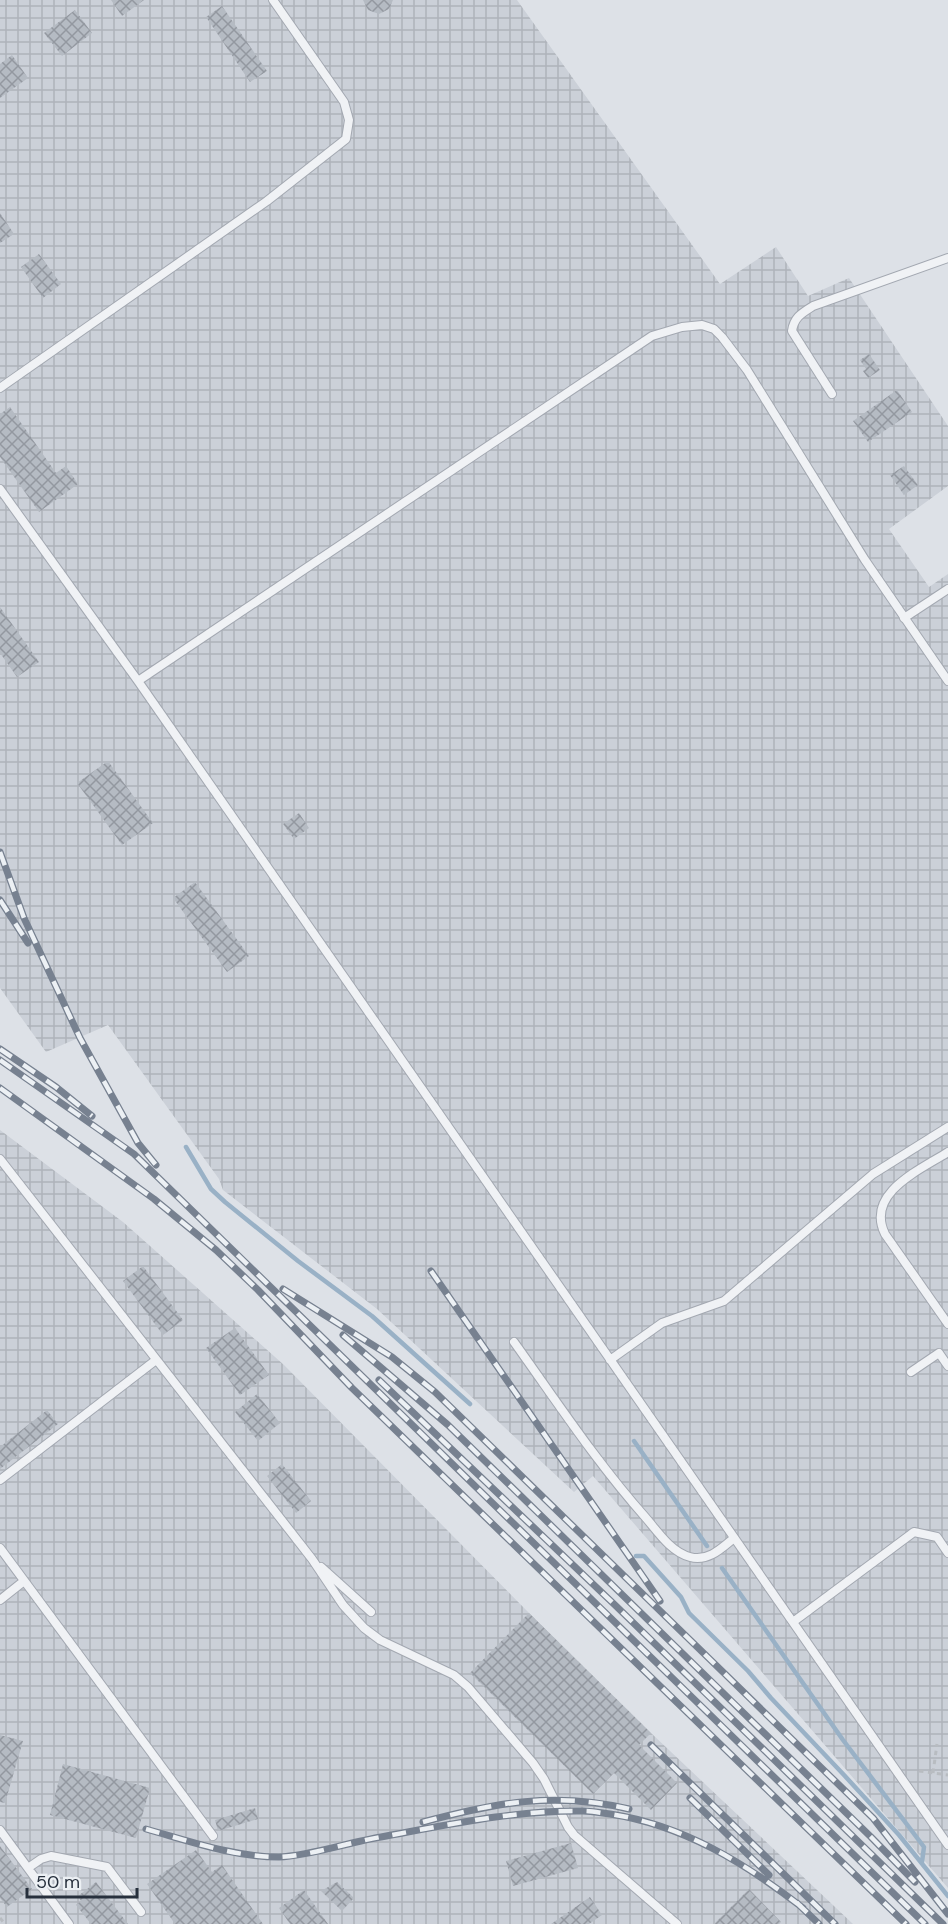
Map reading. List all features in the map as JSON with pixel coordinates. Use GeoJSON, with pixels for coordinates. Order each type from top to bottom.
{"type":"FeatureCollection","features":[{"type":"Feature","properties":{"kind":"lane"},"geometry":{"type":"LineString","coordinates":[[0,388],[267,201],[346,139],[349,120],[344,102],[273,0]]}},
{"type":"Feature","properties":{"kind":"lane"},"geometry":{"type":"LineString","coordinates":[[832,394],[792,331],[799,314],[813,306],[948,258]]}},
{"type":"Feature","properties":{"kind":"lane"},"geometry":{"type":"LineString","coordinates":[[138,681],[652,336],[682,327],[702,325],[714,329],[747,370],[865,560],[948,681]]}},
{"type":"Feature","properties":{"kind":"lane"},"geometry":{"type":"LineString","coordinates":[[0,489],[138,681],[948,1845]]}},
{"type":"Feature","properties":{"kind":"lane"},"geometry":{"type":"LineString","coordinates":[[904,618],[948,589]]}},
{"type":"Feature","properties":{"kind":"lane"},"geometry":{"type":"LineString","coordinates":[[610,1360],[662,1323],[724,1301],[873,1174],[948,1127]]}},
{"type":"Feature","properties":{"kind":"lane"},"geometry":{"type":"LineString","coordinates":[[948,1152],[891,1191],[882,1204],[880,1219],[885,1234],[948,1324]]}},
{"type":"Feature","properties":{"kind":"lane"},"geometry":{"type":"LineString","coordinates":[[0,1159],[364,1628],[380,1640],[454,1675],[468,1687],[533,1763],[574,1834],[677,1924]]}},
{"type":"Feature","properties":{"kind":"lane"},"geometry":{"type":"LineString","coordinates":[[514,1342],[600,1463],[670,1545],[684,1555],[698,1558],[717,1552],[734,1538]]}},
{"type":"Feature","properties":{"kind":"lane"},"geometry":{"type":"LineString","coordinates":[[911,1372],[939,1353],[948,1366]]}},
{"type":"Feature","properties":{"kind":"lane"},"geometry":{"type":"LineString","coordinates":[[0,1480],[156,1360]]}},
{"type":"Feature","properties":{"kind":"lane"},"geometry":{"type":"LineString","coordinates":[[793,1622],[914,1532],[937,1537],[948,1554]]}},
{"type":"Feature","properties":{"kind":"lane"},"geometry":{"type":"LineString","coordinates":[[0,1548],[213,1836]]}},
{"type":"Feature","properties":{"kind":"lane"},"geometry":{"type":"LineString","coordinates":[[312,1559],[371,1611]]}},
{"type":"Feature","properties":{"kind":"lane"},"geometry":{"type":"LineString","coordinates":[[0,1600],[24,1581]]}},
{"type":"Feature","properties":{"kind":"lane"},"geometry":{"type":"LineString","coordinates":[[0,1830],[69,1924]]}},
{"type":"Feature","properties":{"kind":"lane"},"geometry":{"type":"LineString","coordinates":[[28,1868],[41,1859],[51,1856],[107,1867],[141,1912]]}},
{"type":"Feature","properties":{"kind":"path"},"geometry":{"type":"LineString","coordinates":[[933,1773],[937,1744]]}},
{"type":"Feature","properties":{"kind":"path"},"geometry":{"type":"LineString","coordinates":[[919,1771],[948,1775]]}},
{"type":"Feature","properties":{"kind":"path"},"geometry":{"type":"LineString","coordinates":[[0,1918],[5,1924]]}},
{"type":"Feature","properties":{"kind":"shaded area"},"geometry":{"type":"Polygon","coordinates":[[[0,0],[517,0],[720,284],[776,247],[808,296],[849,278],[948,426],[948,486],[889,529],[929,587],[948,574],[948,1888],[593,1476],[574,1492],[377,1309],[223,1190],[219,1179],[108,1025],[46,1052],[0,988],[0,0]]]}},
{"type":"Feature","properties":{"kind":"shaded area"},"geometry":{"type":"Polygon","coordinates":[[[0,1130],[123,1222],[284,1365],[651,1733],[853,1924],[0,1924],[0,1130]]]}},
{"type":"Feature","properties":{"kind":"building"},"geometry":{"type":"Polygon","coordinates":[[[111,0],[144,0],[122,16],[111,0]]]}},
{"type":"Feature","properties":{"kind":"building"},"geometry":{"type":"Polygon","coordinates":[[[363,0],[393,0],[389,9],[379,14],[368,10],[363,0]]]}},
{"type":"Feature","properties":{"kind":"building"},"geometry":{"type":"Polygon","coordinates":[[[222,6],[267,71],[250,82],[206,17],[222,6]]]}},
{"type":"Feature","properties":{"kind":"building"},"geometry":{"type":"Polygon","coordinates":[[[75,10],[92,33],[62,56],[44,33],[75,10]]]}},
{"type":"Feature","properties":{"kind":"building"},"geometry":{"type":"Polygon","coordinates":[[[12,55],[28,78],[0,98],[0,64],[12,55]]]}},
{"type":"Feature","properties":{"kind":"building"},"geometry":{"type":"Polygon","coordinates":[[[0,213],[14,234],[0,243],[0,213]]]}},
{"type":"Feature","properties":{"kind":"building"},"geometry":{"type":"Polygon","coordinates":[[[39,254],[61,284],[43,298],[21,267],[39,254]]]}},
{"type":"Feature","properties":{"kind":"building"},"geometry":{"type":"Polygon","coordinates":[[[869,354],[880,370],[868,378],[863,371],[866,369],[860,360],[869,354]]]}},
{"type":"Feature","properties":{"kind":"building"},"geometry":{"type":"Polygon","coordinates":[[[897,390],[912,412],[868,442],[853,421],[897,390]]]}},
{"type":"Feature","properties":{"kind":"building"},"geometry":{"type":"Polygon","coordinates":[[[10,407],[56,473],[66,466],[78,484],[39,512],[0,457],[0,414],[10,407]]]}},
{"type":"Feature","properties":{"kind":"building"},"geometry":{"type":"Polygon","coordinates":[[[904,466],[918,485],[904,495],[890,475],[904,466]]]}},
{"type":"Feature","properties":{"kind":"building"},"geometry":{"type":"Polygon","coordinates":[[[0,607],[39,662],[17,677],[0,653],[0,607]]]}},
{"type":"Feature","properties":{"kind":"building"},"geometry":{"type":"Polygon","coordinates":[[[108,761],[153,823],[122,845],[77,783],[108,761]]]}},
{"type":"Feature","properties":{"kind":"building"},"geometry":{"type":"Polygon","coordinates":[[[299,813],[309,828],[294,839],[283,824],[299,813]]]}},
{"type":"Feature","properties":{"kind":"building"},"geometry":{"type":"Polygon","coordinates":[[[195,882],[249,956],[227,972],[173,898],[195,882]]]}},
{"type":"Feature","properties":{"kind":"building"},"geometry":{"type":"Polygon","coordinates":[[[143,1266],[183,1320],[163,1335],[123,1281],[143,1266]]]}},
{"type":"Feature","properties":{"kind":"building"},"geometry":{"type":"Polygon","coordinates":[[[235,1328],[269,1375],[240,1395],[206,1348],[235,1328]]]}},
{"type":"Feature","properties":{"kind":"building"},"geometry":{"type":"Polygon","coordinates":[[[257,1394],[280,1423],[258,1441],[235,1412],[257,1394]]]}},
{"type":"Feature","properties":{"kind":"building"},"geometry":{"type":"Polygon","coordinates":[[[47,1410],[58,1424],[0,1469],[0,1447],[47,1410]]]}},
{"type":"Feature","properties":{"kind":"building"},"geometry":{"type":"Polygon","coordinates":[[[282,1464],[311,1501],[296,1513],[267,1476],[282,1464]]]}},
{"type":"Feature","properties":{"kind":"building"},"geometry":{"type":"Polygon","coordinates":[[[529,1613],[651,1733],[639,1745],[677,1783],[651,1810],[614,1773],[593,1794],[470,1673],[529,1613]]]}},
{"type":"Feature","properties":{"kind":"building"},"geometry":{"type":"Polygon","coordinates":[[[0,1735],[23,1741],[5,1803],[0,1802],[0,1735]]]}},
{"type":"Feature","properties":{"kind":"building"},"geometry":{"type":"Polygon","coordinates":[[[63,1764],[150,1788],[136,1838],[50,1815],[63,1764]]]}},
{"type":"Feature","properties":{"kind":"building"},"geometry":{"type":"Polygon","coordinates":[[[255,1808],[258,1819],[218,1831],[215,1820],[255,1808]]]}},
{"type":"Feature","properties":{"kind":"building"},"geometry":{"type":"Polygon","coordinates":[[[571,1843],[578,1868],[513,1886],[506,1861],[571,1843]]]}},
{"type":"Feature","properties":{"kind":"building"},"geometry":{"type":"Polygon","coordinates":[[[0,1846],[32,1889],[7,1907],[0,1898],[0,1846]]]}},
{"type":"Feature","properties":{"kind":"building"},"geometry":{"type":"Polygon","coordinates":[[[196,1850],[212,1872],[222,1865],[263,1924],[175,1924],[147,1884],[196,1850]]]}},
{"type":"Feature","properties":{"kind":"building"},"geometry":{"type":"Polygon","coordinates":[[[96,1882],[128,1924],[91,1924],[76,1905],[81,1901],[78,1896],[96,1882]]]}},
{"type":"Feature","properties":{"kind":"building"},"geometry":{"type":"Polygon","coordinates":[[[337,1882],[354,1898],[342,1911],[321,1891],[337,1882]]]}},
{"type":"Feature","properties":{"kind":"building"},"geometry":{"type":"Polygon","coordinates":[[[749,1889],[781,1922],[779,1924],[714,1924],[749,1889]]]}},
{"type":"Feature","properties":{"kind":"building"},"geometry":{"type":"Polygon","coordinates":[[[304,1890],[328,1924],[290,1924],[279,1908],[304,1890]]]}},
{"type":"Feature","properties":{"kind":"building"},"geometry":{"type":"Polygon","coordinates":[[[590,1897],[602,1915],[589,1924],[551,1924],[590,1897]]]}},
{"type":"Feature","properties":{"kind":"waterway"},"geometry":{"type":"LineString","coordinates":[[186,1147],[211,1189],[225,1202],[298,1261],[372,1316],[470,1404]]}},
{"type":"Feature","properties":{"kind":"waterway"},"geometry":{"type":"LineString","coordinates":[[634,1441],[707,1546]]}},
{"type":"Feature","properties":{"kind":"waterway"},"geometry":{"type":"LineString","coordinates":[[636,1556],[644,1556],[681,1597],[689,1613],[748,1671],[899,1835],[948,1896]]}},
{"type":"Feature","properties":{"kind":"waterway"},"geometry":{"type":"LineString","coordinates":[[722,1568],[843,1740],[924,1847],[922,1862]]}},
{"type":"Feature","properties":{"kind":"railway"},"geometry":{"type":"LineString","coordinates":[[0,852],[24,918],[80,1038],[138,1143],[156,1165]]}},
{"type":"Feature","properties":{"kind":"railway"},"geometry":{"type":"LineString","coordinates":[[0,900],[28,943]]}},
{"type":"Feature","properties":{"kind":"railway"},"geometry":{"type":"LineString","coordinates":[[0,1049],[56,1087],[92,1116]]}},
{"type":"Feature","properties":{"kind":"railway"},"geometry":{"type":"LineString","coordinates":[[0,1060],[134,1154],[925,1924]]}},
{"type":"Feature","properties":{"kind":"railway"},"geometry":{"type":"LineString","coordinates":[[0,1088],[154,1199],[216,1250],[258,1290],[352,1388],[906,1924]]}},
{"type":"Feature","properties":{"kind":"railway"},"geometry":{"type":"LineString","coordinates":[[431,1271],[660,1601]]}},
{"type":"Feature","properties":{"kind":"railway"},"geometry":{"type":"LineString","coordinates":[[283,1289],[392,1357],[435,1392],[873,1818],[948,1914]]}},
{"type":"Feature","properties":{"kind":"railway"},"geometry":{"type":"LineString","coordinates":[[343,1335],[448,1425],[915,1882]]}},
{"type":"Feature","properties":{"kind":"railway"},"geometry":{"type":"LineString","coordinates":[[379,1380],[616,1606],[943,1924]]}},
{"type":"Feature","properties":{"kind":"railway"},"geometry":{"type":"LineString","coordinates":[[651,1745],[835,1924]]}},
{"type":"Feature","properties":{"kind":"railway"},"geometry":{"type":"LineString","coordinates":[[690,1798],[769,1875]]}},
{"type":"Feature","properties":{"kind":"railway"},"geometry":{"type":"LineString","coordinates":[[423,1822],[475,1809],[550,1800],[602,1804],[629,1809]]}},
{"type":"Feature","properties":{"kind":"railway"},"geometry":{"type":"LineString","coordinates":[[146,1829],[228,1851],[279,1857],[481,1819],[558,1811],[610,1814],[663,1827],[712,1848],[759,1876],[803,1908]]}},
{"type":"Feature","properties":{"kind":"railway"},"geometry":{"type":"LineString","coordinates":[[797,1903],[819,1924]]}}]}
